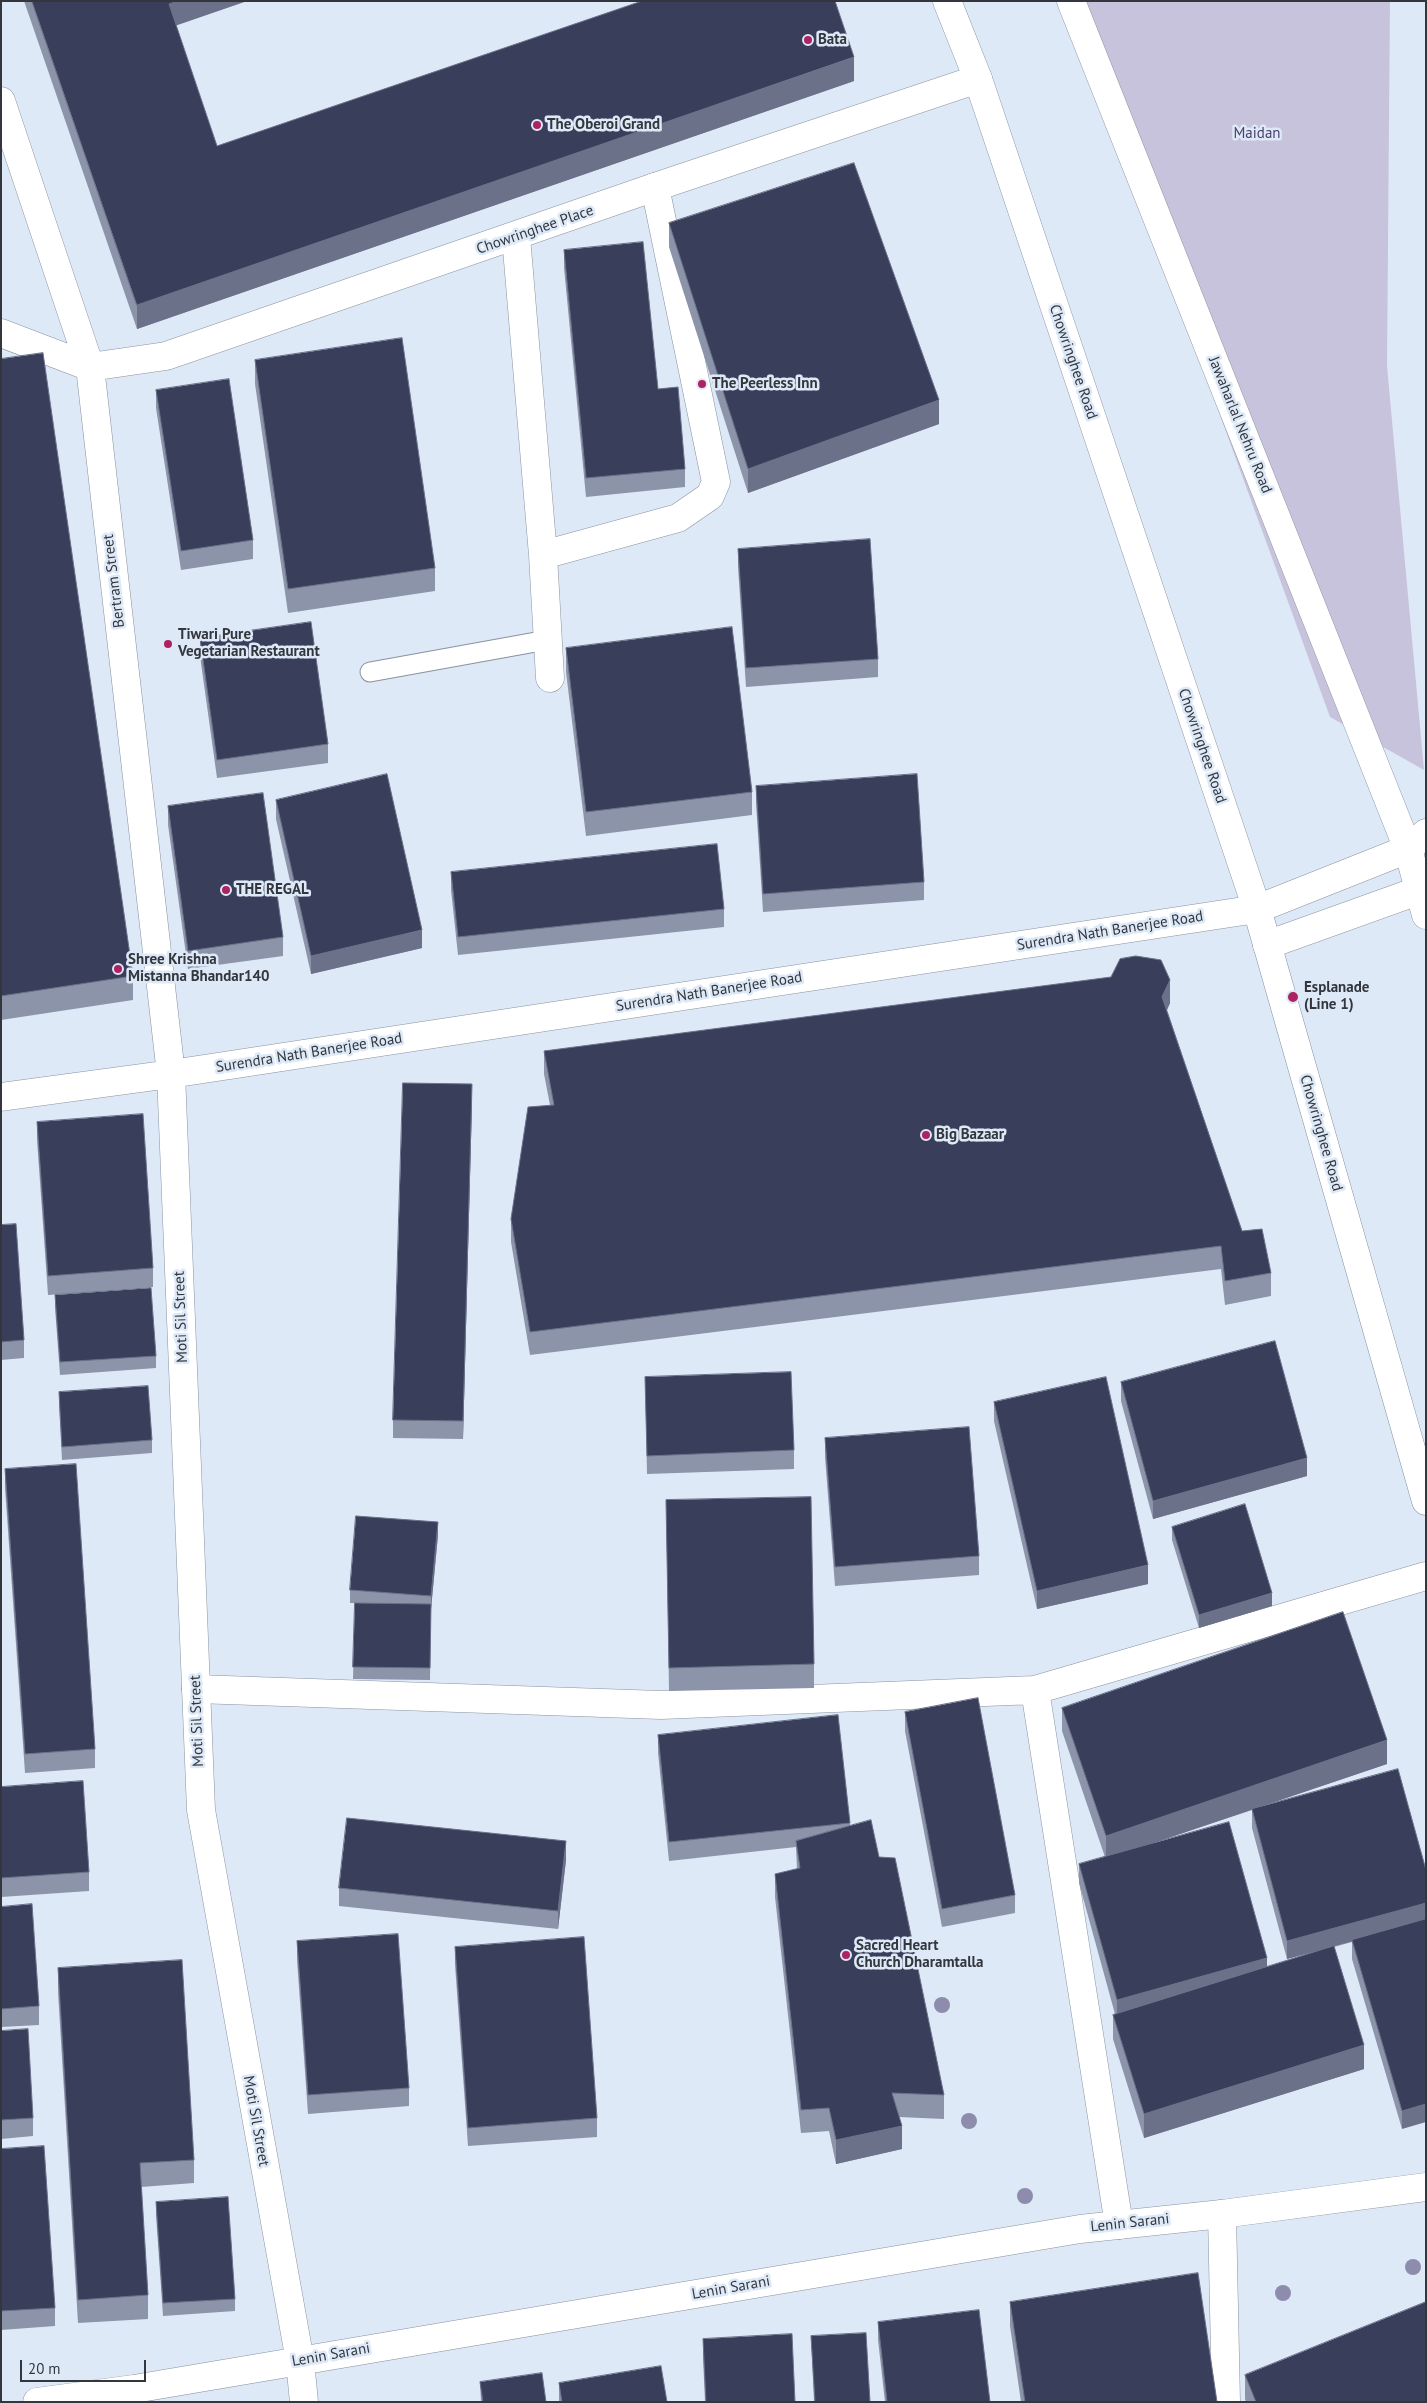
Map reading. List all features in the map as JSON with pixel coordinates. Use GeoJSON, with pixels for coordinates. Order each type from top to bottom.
{"type":"FeatureCollection","features":[{"type":"Feature","properties":{"kind":"street","name":"Chowringhee Road"},"geometry":{"type":"LineString","coordinates":[[947,1],[978,79],[1257,909],[1426,1501]]}},
{"type":"Feature","properties":{"kind":"street","name":"Jawaharlal Nehru Road"},"geometry":{"type":"LineString","coordinates":[[1071,1],[1417,841]]}},
{"type":"Feature","properties":{"kind":"street","name":"Chowringhee Place"},"geometry":{"type":"LineString","coordinates":[[90,366],[166,356],[516,237],[655,187],[978,79]]}},
{"type":"Feature","properties":{"kind":"street","name":"Bertram Street"},"geometry":{"type":"LineString","coordinates":[[1,100],[90,366],[171,1074]]}},
{"type":"Feature","properties":{"kind":"street"},"geometry":{"type":"LineString","coordinates":[[543,555],[678,518],[710,496],[716,482],[655,187]]}},
{"type":"Feature","properties":{"kind":"street"},"geometry":{"type":"LineString","coordinates":[[516,237],[543,555],[550,678]]}},
{"type":"Feature","properties":{"kind":"street"},"geometry":{"type":"LineString","coordinates":[[1,333],[90,366]]}},
{"type":"Feature","properties":{"kind":"street"},"geometry":{"type":"LineString","coordinates":[[1267,945],[1423,898],[1417,841]]}},
{"type":"Feature","properties":{"kind":"street","name":"Surendra Nath Banerjee Road"},"geometry":{"type":"LineString","coordinates":[[1,1098],[171,1074],[1257,909],[1417,841]]}},
{"type":"Feature","properties":{"kind":"street","name":"Moti Sil Street"},"geometry":{"type":"LineString","coordinates":[[171,1074],[201,1810],[300,2361],[304,2402]]}},
{"type":"Feature","properties":{"kind":"street"},"geometry":{"type":"LineString","coordinates":[[196,1689],[661,1705],[1035,1690],[1426,1576]]}},
{"type":"Feature","properties":{"kind":"street"},"geometry":{"type":"LineString","coordinates":[[1035,1690],[1119,2224]]}},
{"type":"Feature","properties":{"kind":"street","name":"Lenin Sarani"},"geometry":{"type":"LineString","coordinates":[[37,2402],[134,2389],[1080,2229],[1222,2214],[1426,2188]]}},
{"type":"Feature","properties":{"kind":"street"},"geometry":{"type":"LineString","coordinates":[[1222,2214],[1226,2402]]}},
{"type":"Feature","properties":{"kind":"lane"},"geometry":{"type":"LineString","coordinates":[[370,672],[547,640]]}},
{"type":"Feature","properties":{"kind":"green space","name":"Maidan"},"geometry":{"type":"Polygon","coordinates":[[[1069,1],[1390,1],[1387,366],[1424,770],[1330,717],[1069,1]]]}},
{"type":"Feature","properties":{"kind":"building","name":"The Oberoi Grand"},"geometry":{"type":"Polygon","coordinates":[[[32,1],[178,1],[169,4],[217,146],[642,1],[835,1],[854,57],[137,305],[32,1]]]}},
{"type":"Feature","properties":{"kind":"building"},"geometry":{"type":"Polygon","coordinates":[[[854,163],[939,400],[748,469],[669,223],[854,163]]]}},
{"type":"Feature","properties":{"kind":"building"},"geometry":{"type":"Polygon","coordinates":[[[643,242],[658,389],[678,387],[685,469],[586,478],[564,250],[643,242]]]}},
{"type":"Feature","properties":{"kind":"building"},"geometry":{"type":"Polygon","coordinates":[[[402,338],[435,568],[288,589],[255,360],[402,338]]]}},
{"type":"Feature","properties":{"kind":"building"},"geometry":{"type":"Polygon","coordinates":[[[43,353],[133,976],[1,996],[1,359],[43,353]]]}},
{"type":"Feature","properties":{"kind":"building"},"geometry":{"type":"Polygon","coordinates":[[[229,379],[253,540],[181,551],[156,390],[229,379]]]}},
{"type":"Feature","properties":{"kind":"building"},"geometry":{"type":"Polygon","coordinates":[[[870,539],[878,659],[746,668],[738,549],[870,539]]]}},
{"type":"Feature","properties":{"kind":"building"},"geometry":{"type":"Polygon","coordinates":[[[311,622],[328,744],[217,760],[200,638],[311,622]]]}},
{"type":"Feature","properties":{"kind":"building"},"geometry":{"type":"Polygon","coordinates":[[[732,627],[752,792],[586,812],[566,648],[732,627]]]}},
{"type":"Feature","properties":{"kind":"building"},"geometry":{"type":"Polygon","coordinates":[[[387,774],[422,930],[311,956],[276,800],[387,774]]]}},
{"type":"Feature","properties":{"kind":"building"},"geometry":{"type":"Polygon","coordinates":[[[917,774],[924,882],[763,894],[756,786],[917,774]]]}},
{"type":"Feature","properties":{"kind":"building","name":"THE REGAL"},"geometry":{"type":"Polygon","coordinates":[[[263,793],[283,937],[188,951],[168,806],[263,793]]]}},
{"type":"Feature","properties":{"kind":"building"},"geometry":{"type":"Polygon","coordinates":[[[717,844],[724,909],[458,937],[451,872],[717,844]]]}},
{"type":"Feature","properties":{"kind":"building"},"geometry":{"type":"Polygon","coordinates":[[[1136,956],[1161,960],[1170,980],[1162,997],[1242,1231],[1262,1229],[1271,1273],[1225,1281],[1221,1246],[530,1332],[511,1219],[528,1107],[554,1105],[544,1051],[1111,977],[1120,959],[1136,956]]]}},
{"type":"Feature","properties":{"kind":"building"},"geometry":{"type":"Polygon","coordinates":[[[403,1083],[472,1084],[463,1421],[393,1420],[403,1083]]]}},
{"type":"Feature","properties":{"kind":"building"},"geometry":{"type":"Polygon","coordinates":[[[143,1114],[153,1268],[48,1276],[37,1122],[143,1114]]]}},
{"type":"Feature","properties":{"kind":"building"},"geometry":{"type":"Polygon","coordinates":[[[16,1224],[24,1340],[1,1342],[1,1225],[16,1224]]]}},
{"type":"Feature","properties":{"kind":"building"},"geometry":{"type":"Polygon","coordinates":[[[151,1288],[156,1356],[60,1362],[55,1295],[151,1288]]]}},
{"type":"Feature","properties":{"kind":"building"},"geometry":{"type":"Polygon","coordinates":[[[1275,1341],[1307,1458],[1153,1501],[1121,1382],[1275,1341]]]}},
{"type":"Feature","properties":{"kind":"building"},"geometry":{"type":"Polygon","coordinates":[[[791,1372],[794,1450],[647,1456],[645,1377],[791,1372]]]}},
{"type":"Feature","properties":{"kind":"building"},"geometry":{"type":"Polygon","coordinates":[[[1106,1377],[1148,1565],[1037,1591],[994,1402],[1106,1377]]]}},
{"type":"Feature","properties":{"kind":"building"},"geometry":{"type":"Polygon","coordinates":[[[148,1386],[152,1440],[62,1447],[59,1392],[148,1386]]]}},
{"type":"Feature","properties":{"kind":"building"},"geometry":{"type":"Polygon","coordinates":[[[969,1427],[979,1556],[835,1567],[825,1438],[969,1427]]]}},
{"type":"Feature","properties":{"kind":"building"},"geometry":{"type":"Polygon","coordinates":[[[76,1464],[95,1749],[25,1754],[5,1469],[76,1464]]]}},
{"type":"Feature","properties":{"kind":"building"},"geometry":{"type":"Polygon","coordinates":[[[811,1497],[814,1664],[669,1668],[666,1500],[811,1497]]]}},
{"type":"Feature","properties":{"kind":"building"},"geometry":{"type":"Polygon","coordinates":[[[1245,1504],[1272,1593],[1199,1615],[1172,1527],[1245,1504]]]}},
{"type":"Feature","properties":{"kind":"building"},"geometry":{"type":"Polygon","coordinates":[[[356,1516],[438,1522],[431,1596],[350,1590],[356,1516]]]}},
{"type":"Feature","properties":{"kind":"building"},"geometry":{"type":"Polygon","coordinates":[[[355,1603],[431,1604],[430,1668],[353,1667],[355,1603]]]}},
{"type":"Feature","properties":{"kind":"building"},"geometry":{"type":"Polygon","coordinates":[[[1343,1612],[1387,1740],[1106,1836],[1062,1708],[1343,1612]]]}},
{"type":"Feature","properties":{"kind":"building"},"geometry":{"type":"Polygon","coordinates":[[[978,1698],[1015,1895],[942,1909],[905,1712],[978,1698]]]}},
{"type":"Feature","properties":{"kind":"building"},"geometry":{"type":"Polygon","coordinates":[[[838,1715],[850,1823],[669,1842],[658,1735],[838,1715]]]}},
{"type":"Feature","properties":{"kind":"building"},"geometry":{"type":"Polygon","coordinates":[[[1398,1769],[1426,1870],[1426,1903],[1287,1941],[1252,1809],[1398,1769]]]}},
{"type":"Feature","properties":{"kind":"building"},"geometry":{"type":"Polygon","coordinates":[[[83,1781],[89,1872],[1,1878],[1,1787],[83,1781]]]}},
{"type":"Feature","properties":{"kind":"building"},"geometry":{"type":"Polygon","coordinates":[[[347,1818],[566,1841],[558,1911],[339,1888],[347,1818]]]}},
{"type":"Feature","properties":{"kind":"building","name":"Sacred Heart Church Dharamtalla"},"geometry":{"type":"Polygon","coordinates":[[[871,1820],[879,1857],[895,1858],[944,2095],[892,2093],[902,2126],[836,2140],[829,2108],[801,2110],[775,1874],[800,1868],[796,1841],[871,1820]]]}},
{"type":"Feature","properties":{"kind":"building"},"geometry":{"type":"Polygon","coordinates":[[[1229,1822],[1267,1958],[1117,2000],[1079,1864],[1229,1822]]]}},
{"type":"Feature","properties":{"kind":"building"},"geometry":{"type":"Polygon","coordinates":[[[32,1904],[39,2006],[1,2009],[1,1907],[32,1904]]]}},
{"type":"Feature","properties":{"kind":"building"},"geometry":{"type":"Polygon","coordinates":[[[1426,1919],[1426,2104],[1402,2111],[1352,1940],[1426,1919]]]}},
{"type":"Feature","properties":{"kind":"building"},"geometry":{"type":"Polygon","coordinates":[[[398,1934],[409,2088],[308,2095],[297,1941],[398,1934]]]}},
{"type":"Feature","properties":{"kind":"building"},"geometry":{"type":"Polygon","coordinates":[[[584,1937],[597,2118],[468,2128],[455,1947],[584,1937]]]}},
{"type":"Feature","properties":{"kind":"building"},"geometry":{"type":"Polygon","coordinates":[[[1334,1946],[1364,2045],[1144,2114],[1113,2015],[1334,1946]]]}},
{"type":"Feature","properties":{"kind":"building"},"geometry":{"type":"Polygon","coordinates":[[[182,1960],[194,2160],[140,2163],[148,2295],[78,2300],[58,1968],[182,1960]]]}},
{"type":"Feature","properties":{"kind":"building"},"geometry":{"type":"Polygon","coordinates":[[[28,2029],[33,2118],[1,2120],[1,2031],[28,2029]]]}},
{"type":"Feature","properties":{"kind":"building"},"geometry":{"type":"Polygon","coordinates":[[[44,2146],[55,2308],[1,2311],[1,2149],[44,2146]]]}},
{"type":"Feature","properties":{"kind":"building"},"geometry":{"type":"Polygon","coordinates":[[[228,2197],[235,2299],[163,2303],[156,2202],[228,2197]]]}},
{"type":"Feature","properties":{"kind":"building"},"geometry":{"type":"Polygon","coordinates":[[[1198,2273],[1217,2402],[1025,2402],[1010,2302],[1198,2273]]]}},
{"type":"Feature","properties":{"kind":"building"},"geometry":{"type":"Polygon","coordinates":[[[1426,2302],[1426,2402],[1256,2402],[1245,2375],[1426,2302]]]}},
{"type":"Feature","properties":{"kind":"building"},"geometry":{"type":"Polygon","coordinates":[[[979,2310],[990,2402],[887,2402],[878,2322],[979,2310]]]}},
{"type":"Feature","properties":{"kind":"building"},"geometry":{"type":"Polygon","coordinates":[[[866,2333],[870,2402],[815,2402],[811,2336],[866,2333]]]}},
{"type":"Feature","properties":{"kind":"building"},"geometry":{"type":"Polygon","coordinates":[[[792,2334],[795,2402],[706,2402],[703,2339],[792,2334]]]}},
{"type":"Feature","properties":{"kind":"building"},"geometry":{"type":"Polygon","coordinates":[[[661,2366],[667,2402],[562,2402],[559,2383],[661,2366]]]}},
{"type":"Feature","properties":{"kind":"building"},"geometry":{"type":"Polygon","coordinates":[[[542,2373],[546,2402],[483,2402],[480,2382],[542,2373]]]}},
{"type":"Feature","properties":{"kind":"place","name":"Bata"},"geometry":{"type":"Point","coordinates":[808,40]}},
{"type":"Feature","properties":{"kind":"place","name":"The Oberoi Grand"},"geometry":{"type":"Point","coordinates":[537,125]}},
{"type":"Feature","properties":{"kind":"place","name":"The Peerless Inn"},"geometry":{"type":"Point","coordinates":[702,384]}},
{"type":"Feature","properties":{"kind":"place","name":"Tiwari Pure Vegetarian Restaurant"},"geometry":{"type":"Point","coordinates":[168,644]}},
{"type":"Feature","properties":{"kind":"place","name":"THE REGAL"},"geometry":{"type":"Point","coordinates":[226,890]}},
{"type":"Feature","properties":{"kind":"place","name":"Shree Krishna Mistanna Bhandar140"},"geometry":{"type":"Point","coordinates":[118,969]}},
{"type":"Feature","properties":{"kind":"place","name":"Esplanade (Line 1)"},"geometry":{"type":"Point","coordinates":[1293,997]}},
{"type":"Feature","properties":{"kind":"place","name":"Big Bazaar"},"geometry":{"type":"Point","coordinates":[926,1135]}},
{"type":"Feature","properties":{"kind":"place","name":"Sacred Heart Church Dharamtalla"},"geometry":{"type":"Point","coordinates":[846,1955]}}]}
